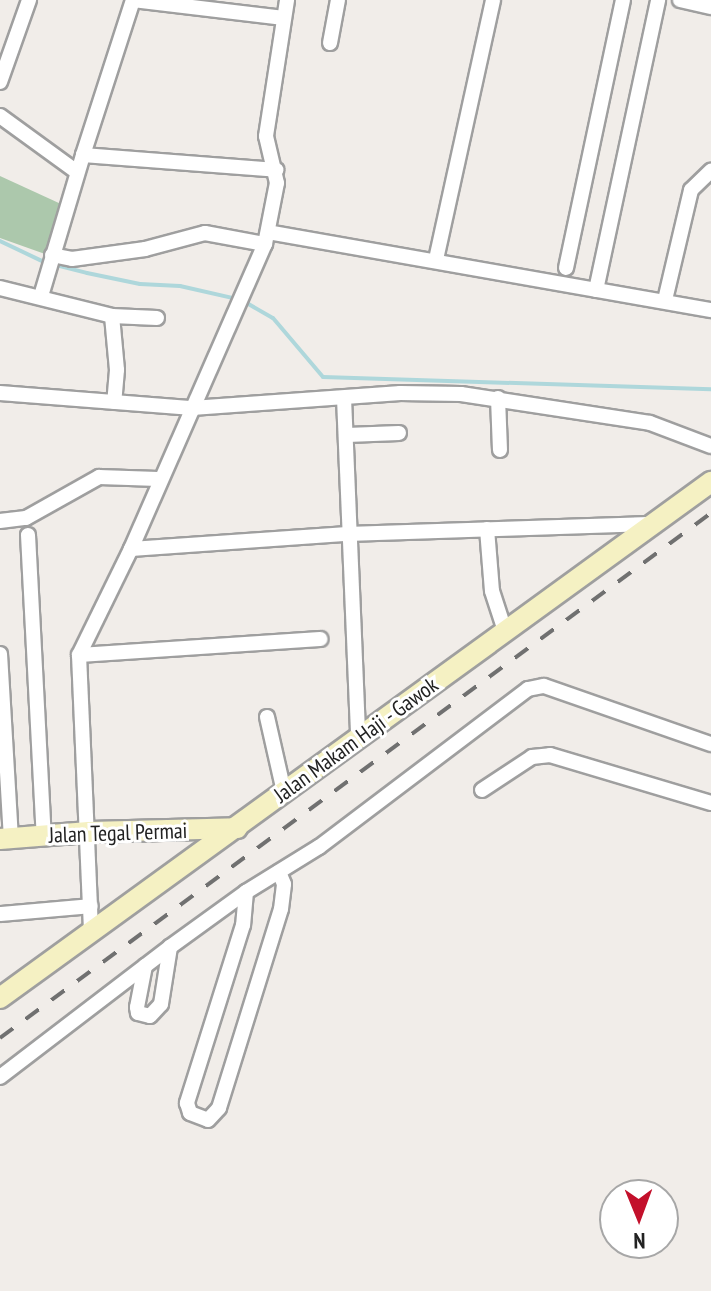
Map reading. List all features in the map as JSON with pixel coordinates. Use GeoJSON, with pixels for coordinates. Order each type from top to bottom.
{"type":"FeatureCollection","features":[{"type":"Feature","properties":{"kind":"street"},"geometry":{"type":"LineString","coordinates":[[1,79],[29,0]]}},
{"type":"Feature","properties":{"kind":"street"},"geometry":{"type":"LineString","coordinates":[[41,296],[77,172],[133,0],[284,18]]}},
{"type":"Feature","properties":{"kind":"street"},"geometry":{"type":"LineString","coordinates":[[91,930],[79,655],[131,549],[158,479],[266,238],[276,170],[266,136],[287,0]]}},
{"type":"Feature","properties":{"kind":"street"},"geometry":{"type":"LineString","coordinates":[[330,43],[338,0]]}},
{"type":"Feature","properties":{"kind":"street"},"geometry":{"type":"LineString","coordinates":[[437,255],[493,0]]}},
{"type":"Feature","properties":{"kind":"street"},"geometry":{"type":"LineString","coordinates":[[566,268],[623,0]]}},
{"type":"Feature","properties":{"kind":"street"},"geometry":{"type":"LineString","coordinates":[[596,290],[658,0]]}},
{"type":"Feature","properties":{"kind":"street"},"geometry":{"type":"LineString","coordinates":[[680,0],[711,7]]}},
{"type":"Feature","properties":{"kind":"street"},"geometry":{"type":"LineString","coordinates":[[0,116],[77,172]]}},
{"type":"Feature","properties":{"kind":"street"},"geometry":{"type":"LineString","coordinates":[[83,155],[276,170]]}},
{"type":"Feature","properties":{"kind":"street"},"geometry":{"type":"LineString","coordinates":[[665,300],[691,190],[711,171]]}},
{"type":"Feature","properties":{"kind":"street"},"geometry":{"type":"LineString","coordinates":[[51,260],[145,249],[205,233],[266,238],[711,310]]}},
{"type":"Feature","properties":{"kind":"street"},"geometry":{"type":"LineString","coordinates":[[0,288],[112,316],[157,318]]}},
{"type":"Feature","properties":{"kind":"street"},"geometry":{"type":"LineString","coordinates":[[112,316],[117,370],[114,402]]}},
{"type":"Feature","properties":{"kind":"street"},"geometry":{"type":"LineString","coordinates":[[0,393],[192,408],[431,392],[498,398],[650,423],[711,446]]}},
{"type":"Feature","properties":{"kind":"street"},"geometry":{"type":"LineString","coordinates":[[344,398],[347,534],[358,739]]}},
{"type":"Feature","properties":{"kind":"street"},"geometry":{"type":"LineString","coordinates":[[498,398],[500,450]]}},
{"type":"Feature","properties":{"kind":"street"},"geometry":{"type":"LineString","coordinates":[[347,435],[399,433]]}},
{"type":"Feature","properties":{"kind":"street"},"geometry":{"type":"LineString","coordinates":[[0,521],[31,516],[99,477],[158,479]]}},
{"type":"Feature","properties":{"kind":"street","name":"Jalan Makam Haji - Gawok"},"geometry":{"type":"LineString","coordinates":[[0,998],[237,828],[649,524],[711,482]]}},
{"type":"Feature","properties":{"kind":"street"},"geometry":{"type":"LineString","coordinates":[[131,549],[347,534],[649,524]]}},
{"type":"Feature","properties":{"kind":"street"},"geometry":{"type":"LineString","coordinates":[[487,529],[492,591],[505,631]]}},
{"type":"Feature","properties":{"kind":"street"},"geometry":{"type":"LineString","coordinates":[[28,535],[44,836]]}},
{"type":"Feature","properties":{"kind":"street"},"geometry":{"type":"LineString","coordinates":[[79,655],[320,639]]}},
{"type":"Feature","properties":{"kind":"street"},"geometry":{"type":"LineString","coordinates":[[0,654],[5,838]]}},
{"type":"Feature","properties":{"kind":"street"},"geometry":{"type":"LineString","coordinates":[[0,1077],[170,947],[246,892],[319,847],[528,689],[544,686],[711,744]]}},
{"type":"Feature","properties":{"kind":"street"},"geometry":{"type":"LineString","coordinates":[[267,717],[284,792]]}},
{"type":"Feature","properties":{"kind":"street"},"geometry":{"type":"LineString","coordinates":[[482,790],[532,757],[550,755],[711,803]]}},
{"type":"Feature","properties":{"kind":"street","name":"Jalan Tegal Permai"},"geometry":{"type":"LineString","coordinates":[[5,838],[237,828]]}},
{"type":"Feature","properties":{"kind":"street"},"geometry":{"type":"LineString","coordinates":[[246,892],[243,925],[187,1103],[190,1113],[208,1120],[219,1108],[281,909],[284,892],[279,872]]}},
{"type":"Feature","properties":{"kind":"street"},"geometry":{"type":"LineString","coordinates":[[0,914],[91,906]]}},
{"type":"Feature","properties":{"kind":"street"},"geometry":{"type":"LineString","coordinates":[[145,966],[137,1007],[138,1013],[150,1016],[161,1004],[170,947]]}},
{"type":"Feature","properties":{"kind":"green space"},"geometry":{"type":"Polygon","coordinates":[[[0,176],[61,204],[45,254],[0,238],[0,176]]]}},
{"type":"Feature","properties":{"kind":"waterway"},"geometry":{"type":"LineString","coordinates":[[0,241],[44,262],[87,273],[140,284],[180,286],[237,299]]}},
{"type":"Feature","properties":{"kind":"waterway"},"geometry":{"type":"LineString","coordinates":[[245,302],[273,318],[323,377],[711,389]]}},
{"type":"Feature","properties":{"kind":"railway"},"geometry":{"type":"LineString","coordinates":[[0,1038],[711,513]]}}]}
